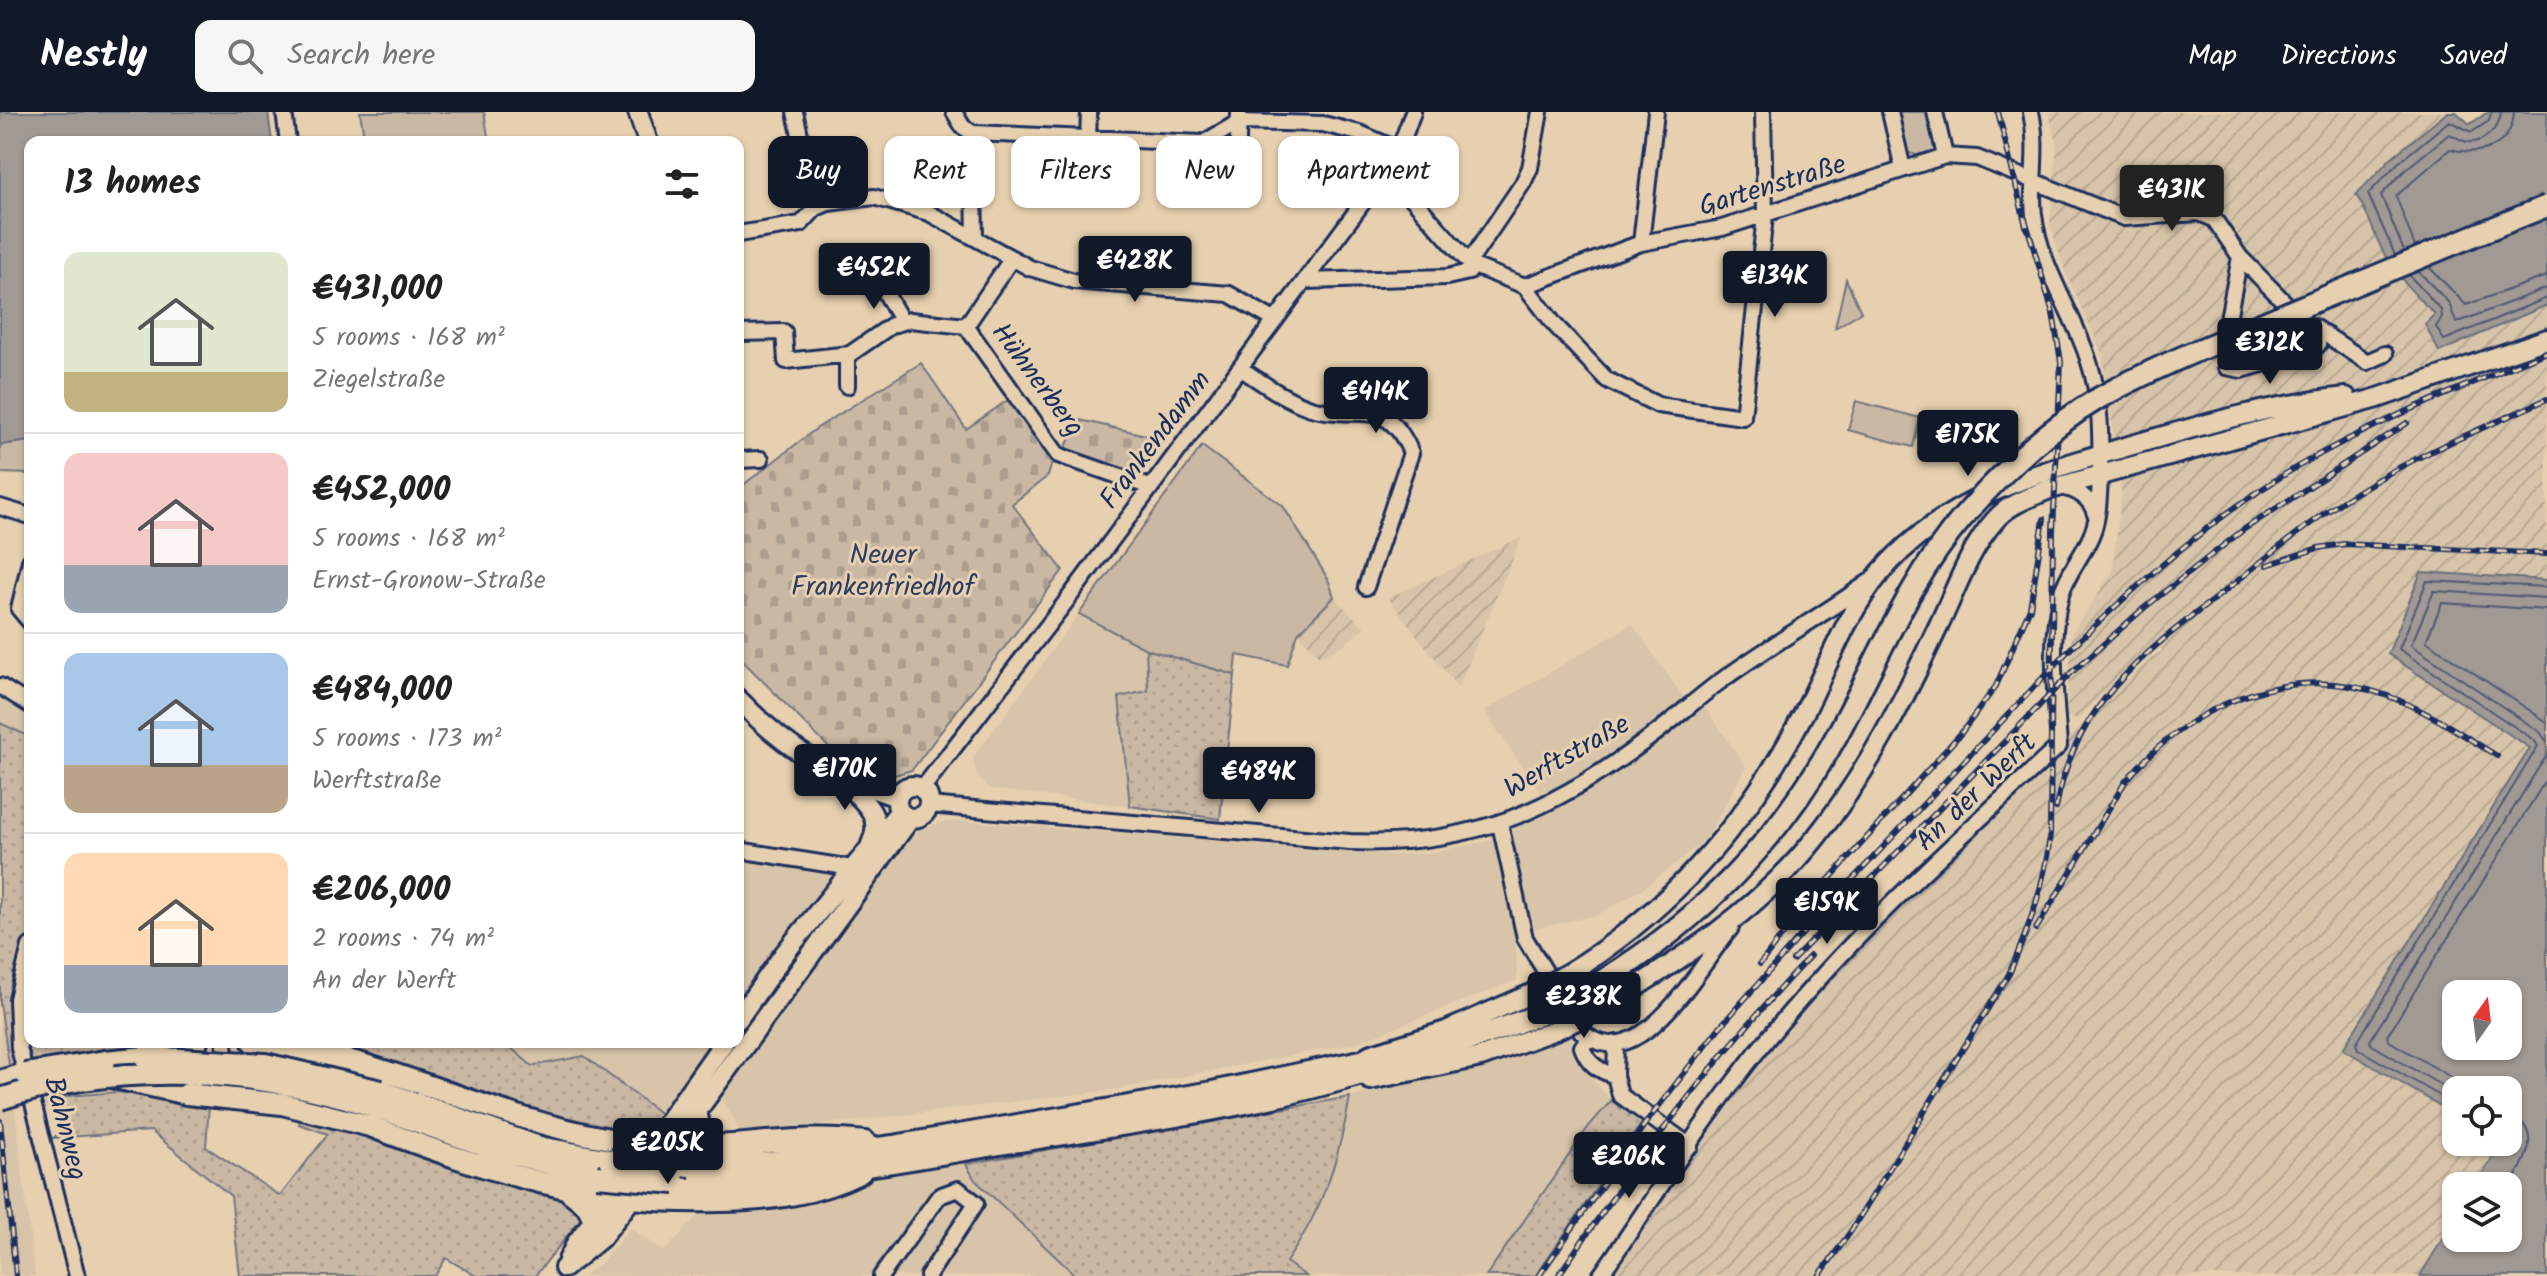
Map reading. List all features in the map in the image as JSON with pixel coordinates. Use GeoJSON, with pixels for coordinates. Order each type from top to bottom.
{"type":"FeatureCollection","features":[{"type":"Feature","properties":{"kind":"highway"},"geometry":{"type":"LineString","coordinates":[[604,1168],[773,1162],[893,1146],[1212,1092],[1551,1021],[1659,945],[1752,859],[1806,787],[1921,579],[1962,518],[2043,438],[2098,399],[2172,362],[2547,206]]}},
{"type":"Feature","properties":{"kind":"highway"},"geometry":{"type":"LineString","coordinates":[[0,1099],[115,1078],[184,1074],[235,1077],[307,1088],[497,1150],[675,1183],[754,1181],[876,1164],[1308,1088],[1417,1059],[1475,1038]]}},
{"type":"Feature","properties":{"kind":"highway"},"geometry":{"type":"LineString","coordinates":[[145,1057],[168,1048]]}},
{"type":"Feature","properties":{"kind":"highway"},"geometry":{"type":"LineString","coordinates":[[293,1048],[320,1052],[388,1071],[550,1127],[662,1146],[823,1137],[893,1146]]}},
{"type":"Feature","properties":{"kind":"highway"},"geometry":{"type":"LineString","coordinates":[[0,1081],[61,1067],[145,1057],[265,1064],[313,1072],[496,1172],[569,1191],[622,1198],[713,1201],[810,1193],[876,1164]]}},
{"type":"Feature","properties":{"kind":"highway"},"geometry":{"type":"LineString","coordinates":[[696,1112],[701,1133],[715,1145]]}},
{"type":"Feature","properties":{"kind":"highway"},"geometry":{"type":"LineString","coordinates":[[569,1191],[587,1205],[594,1220]]}},
{"type":"Feature","properties":{"kind":"main road"},"geometry":{"type":"LineString","coordinates":[[638,112],[646,136]]}},
{"type":"Feature","properties":{"kind":"main road"},"geometry":{"type":"LineString","coordinates":[[1308,1088],[1435,1069],[1551,1021],[1595,1012],[1691,953],[1744,913],[1816,838],[1866,768],[1906,697],[1974,553],[1995,521],[2021,500],[2428,381],[2547,339]]}},
{"type":"Feature","properties":{"kind":"main road","name":"Werftstraße"},"geometry":{"type":"LineString","coordinates":[[1880,574],[1927,529],[1968,502],[2014,481],[2274,406],[2428,381]]}},
{"type":"Feature","properties":{"kind":"main road"},"geometry":{"type":"LineString","coordinates":[[1347,1062],[1446,1031],[1531,994],[1570,972],[1657,908],[1729,832],[1785,749],[1842,631],[1880,574]]}},
{"type":"Feature","properties":{"kind":"main road"},"geometry":{"type":"LineString","coordinates":[[744,704],[794,750],[837,776],[902,809],[922,816],[925,797],[907,787],[902,809],[744,1044]]}},
{"type":"Feature","properties":{"kind":"main road"},"geometry":{"type":"LineString","coordinates":[[837,776],[875,816],[876,834],[869,847]]}},
{"type":"Feature","properties":{"kind":"main road"},"geometry":{"type":"LineString","coordinates":[[744,1011],[852,868],[902,809]]}},
{"type":"Feature","properties":{"kind":"main road"},"geometry":{"type":"LineString","coordinates":[[561,1272],[601,1238],[622,1198],[662,1146],[720,1048]]}},
{"type":"Feature","properties":{"kind":"main road"},"geometry":{"type":"LineString","coordinates":[[662,1146],[696,1112],[741,1048]]}},
{"type":"Feature","properties":{"kind":"main road"},"geometry":{"type":"LineString","coordinates":[[561,1272],[594,1220],[622,1198]]}},
{"type":"Feature","properties":{"kind":"street"},"geometry":{"type":"LineString","coordinates":[[284,112],[287,136]]}},
{"type":"Feature","properties":{"kind":"street"},"geometry":{"type":"LineString","coordinates":[[795,112],[800,136]]}},
{"type":"Feature","properties":{"kind":"street"},"geometry":{"type":"LineString","coordinates":[[954,112],[963,127],[973,133],[1030,136]]}},
{"type":"Feature","properties":{"kind":"street"},"geometry":{"type":"LineString","coordinates":[[1088,136],[1089,112]]}},
{"type":"Feature","properties":{"kind":"street","name":"Frankendamm"},"geometry":{"type":"LineString","coordinates":[[1404,136],[1413,112]]}},
{"type":"Feature","properties":{"kind":"street"},"geometry":{"type":"LineString","coordinates":[[1305,281],[1447,277],[1469,272],[1472,258],[1530,168],[1540,112]]}},
{"type":"Feature","properties":{"kind":"street"},"geometry":{"type":"LineString","coordinates":[[1641,243],[1656,112]]}},
{"type":"Feature","properties":{"kind":"street"},"geometry":{"type":"LineString","coordinates":[[1421,208],[1471,265],[1525,286],[1589,363],[1616,386],[1658,405],[1743,417],[1765,216],[1763,112]]}},
{"type":"Feature","properties":{"kind":"street"},"geometry":{"type":"LineString","coordinates":[[1890,112],[1903,169]]}},
{"type":"Feature","properties":{"kind":"street"},"geometry":{"type":"LineString","coordinates":[[1935,112],[1945,156]]}},
{"type":"Feature","properties":{"kind":"street","name":"An der Werft"},"geometry":{"type":"LineString","coordinates":[[1600,1276],[1759,1049],[1884,914],[2059,746],[2055,705],[2058,608],[2067,575],[2095,525],[2100,475],[2097,386],[2078,332],[2060,298],[2034,216],[2037,143],[2031,112]]}},
{"type":"Feature","properties":{"kind":"street"},"geometry":{"type":"LineString","coordinates":[[1140,141],[1203,143],[1239,117],[1323,124],[1366,136]]}},
{"type":"Feature","properties":{"kind":"street"},"geometry":{"type":"LineString","coordinates":[[973,133],[975,236]]}},
{"type":"Feature","properties":{"kind":"street","name":"Gartenstraße"},"geometry":{"type":"LineString","coordinates":[[1525,286],[1641,243],[1696,235],[1765,216],[1945,156],[1977,158],[2124,218],[2207,215],[2214,219],[2240,257]]}},
{"type":"Feature","properties":{"kind":"street"},"geometry":{"type":"LineString","coordinates":[[868,197],[929,213],[1049,275],[1074,281],[1229,294],[1274,320]]}},
{"type":"Feature","properties":{"kind":"street"},"geometry":{"type":"LineString","coordinates":[[744,233],[801,224],[816,208]]}},
{"type":"Feature","properties":{"kind":"street","name":"Frankendamm"},"geometry":{"type":"LineString","coordinates":[[925,797],[1150,487],[1359,208]]}},
{"type":"Feature","properties":{"kind":"street"},"geometry":{"type":"LineString","coordinates":[[2240,257],[2307,322],[2317,335],[2318,345],[2314,349],[2242,370],[2233,371],[2225,362],[2228,319],[2240,257]]}},
{"type":"Feature","properties":{"kind":"street","name":"Hühnerberg"},"geometry":{"type":"LineString","coordinates":[[1012,258],[966,326],[1058,455],[1150,487]]}},
{"type":"Feature","properties":{"kind":"street"},"geometry":{"type":"LineString","coordinates":[[879,281],[902,322]]}},
{"type":"Feature","properties":{"kind":"street"},"geometry":{"type":"LineString","coordinates":[[744,333],[784,332],[786,361],[847,355],[892,325],[902,322],[966,326]]}},
{"type":"Feature","properties":{"kind":"street"},"geometry":{"type":"LineString","coordinates":[[2307,322],[2367,362],[2385,354]]}},
{"type":"Feature","properties":{"kind":"street"},"geometry":{"type":"LineString","coordinates":[[847,355],[847,386]]}},
{"type":"Feature","properties":{"kind":"street"},"geometry":{"type":"LineString","coordinates":[[1240,368],[1295,402],[1334,412],[1378,414],[1401,429],[1411,453],[1366,587]]}},
{"type":"Feature","properties":{"kind":"street"},"geometry":{"type":"LineString","coordinates":[[744,460],[761,459]]}},
{"type":"Feature","properties":{"kind":"street"},"geometry":{"type":"LineString","coordinates":[[2060,487],[2075,491],[2091,502],[2095,525]]}},
{"type":"Feature","properties":{"kind":"street"},"geometry":{"type":"LineString","coordinates":[[0,507],[24,514]]}},
{"type":"Feature","properties":{"kind":"street","name":"Werftstraße"},"geometry":{"type":"LineString","coordinates":[[925,797],[1362,843],[1419,841],[1500,824],[1565,794],[1634,750],[1718,683],[1880,574]]}},
{"type":"Feature","properties":{"kind":"street"},"geometry":{"type":"LineString","coordinates":[[24,587],[19,609],[24,615]]}},
{"type":"Feature","properties":{"kind":"street"},"geometry":{"type":"LineString","coordinates":[[0,686],[24,701]]}},
{"type":"Feature","properties":{"kind":"street"},"geometry":{"type":"LineString","coordinates":[[1500,824],[1525,938],[1561,1001],[1588,1038],[1595,1042],[1616,1043],[1640,1036],[1664,1017],[1706,957],[1744,913]]}},
{"type":"Feature","properties":{"kind":"street"},"geometry":{"type":"LineString","coordinates":[[744,851],[852,868]]}},
{"type":"Feature","properties":{"kind":"street","name":"Bahnweg"},"geometry":{"type":"LineString","coordinates":[[24,970],[17,999],[19,1048],[77,1276]]}},
{"type":"Feature","properties":{"kind":"street"},"geometry":{"type":"LineString","coordinates":[[1588,1038],[1582,1047],[1586,1058],[1599,1071],[1615,1076]]}},
{"type":"Feature","properties":{"kind":"street"},"geometry":{"type":"LineString","coordinates":[[1616,1043],[1615,1076],[1620,1095],[1690,1146]]}},
{"type":"Feature","properties":{"kind":"street"},"geometry":{"type":"LineString","coordinates":[[222,1105],[225,1048]]}},
{"type":"Feature","properties":{"kind":"street"},"geometry":{"type":"LineString","coordinates":[[881,1276],[939,1196],[958,1189],[976,1203],[928,1276]]}},
{"type":"Feature","properties":{"kind":"shaded area"},"geometry":{"type":"Polygon","coordinates":[[[2048,112],[2448,112],[2392,157],[2356,195],[2371,217],[2384,255],[2410,291],[2436,314],[2439,351],[2547,305],[2547,580],[2421,572],[2531,747],[2344,1049],[2442,1107],[2442,1156],[2493,1156],[2484,1172],[2442,1172],[2442,1240],[2420,1276],[1600,1276],[1798,1004],[2149,659],[2162,651],[2159,638],[2078,719],[2066,717],[2072,633],[2112,573],[2122,493],[2102,353],[2065,271],[2050,224],[2057,144],[2048,112]]]}},
{"type":"Feature","properties":{"kind":"shaded area"},"geometry":{"type":"Polygon","coordinates":[[[1522,537],[1458,688],[1388,598],[1522,537]]]}},
{"type":"Feature","properties":{"kind":"shaded area"},"geometry":{"type":"Polygon","coordinates":[[[1334,597],[1364,627],[1344,645],[1320,657],[1298,633],[1334,597]]]}},
{"type":"Feature","properties":{"kind":"shaded area"},"geometry":{"type":"Polygon","coordinates":[[[1079,614],[1146,649],[1148,692],[1119,697],[1130,806],[991,789],[977,777],[973,758],[1079,614]]]}},
{"type":"Feature","properties":{"kind":"shaded area"},"geometry":{"type":"Polygon","coordinates":[[[1632,624],[1684,698],[1707,710],[1746,767],[1706,839],[1644,888],[1597,915],[1515,933],[1517,980],[1355,1043],[1113,1090],[742,1134],[721,1097],[768,1027],[918,831],[942,822],[966,821],[1392,855],[1428,853],[1514,836],[1514,829],[1554,811],[1484,711],[1632,624]]]}},
{"type":"Feature","properties":{"kind":"shaded area"},"geometry":{"type":"Polygon","coordinates":[[[0,694],[24,710],[24,734],[0,723],[0,694]]]}},
{"type":"Feature","properties":{"kind":"shaded area"},"geometry":{"type":"Polygon","coordinates":[[[744,851],[843,866],[744,1010],[744,851]]]}},
{"type":"Feature","properties":{"kind":"shaded area"},"geometry":{"type":"Polygon","coordinates":[[[0,1003],[11,1078],[35,1276],[0,1276],[0,1003]]]}},
{"type":"Feature","properties":{"kind":"shaded area"},"geometry":{"type":"Polygon","coordinates":[[[1571,1032],[1575,1058],[1611,1101],[1589,1126],[1486,1276],[1309,1276],[1286,1261],[1342,1146],[1350,1097],[1441,1078],[1571,1032]]]}},
{"type":"Feature","properties":{"kind":"shaded area"},"geometry":{"type":"Polygon","coordinates":[[[511,1048],[720,1048],[670,1121],[584,1056],[532,1067],[511,1048]]]}},
{"type":"Feature","properties":{"kind":"shaded area"},"geometry":{"type":"Polygon","coordinates":[[[966,1164],[975,1180],[1076,1276],[583,1276],[602,1262],[630,1228],[664,1252],[702,1211],[812,1200],[895,1173],[966,1164]]]}},
{"type":"Feature","properties":{"kind":"green space"},"geometry":{"type":"Polygon","coordinates":[[[360,112],[484,112],[488,136],[364,136],[360,112]]]}},
{"type":"Feature","properties":{"kind":"green space"},"geometry":{"type":"Polygon","coordinates":[[[1898,112],[1933,112],[1939,149],[1917,155],[1908,153],[1898,112]]]}},
{"type":"Feature","properties":{"kind":"green space"},"geometry":{"type":"Polygon","coordinates":[[[1846,279],[1861,312],[1835,328],[1846,279]]]}},
{"type":"Feature","properties":{"kind":"green space","name":"Neuer Frankenfriedhof"},"geometry":{"type":"Polygon","coordinates":[[[921,363],[966,429],[1011,398],[1053,460],[1048,476],[1012,504],[1063,570],[912,770],[888,777],[836,755],[744,662],[744,484],[817,428],[921,363]]]}},
{"type":"Feature","properties":{"kind":"green space"},"geometry":{"type":"Polygon","coordinates":[[[1856,401],[1920,418],[1913,447],[1848,430],[1856,401]]]}},
{"type":"Feature","properties":{"kind":"green space"},"geometry":{"type":"Polygon","coordinates":[[[1080,420],[1163,439],[1143,469],[1103,468],[1063,452],[1080,420]]]}},
{"type":"Feature","properties":{"kind":"green space"},"geometry":{"type":"Polygon","coordinates":[[[24,442],[24,474],[0,473],[0,445],[24,442]]]}},
{"type":"Feature","properties":{"kind":"green space"},"geometry":{"type":"Polygon","coordinates":[[[1202,446],[1283,506],[1328,579],[1334,597],[1298,633],[1287,665],[1237,655],[1235,675],[1146,649],[1079,614],[1202,446]]]}},
{"type":"Feature","properties":{"kind":"green space"},"geometry":{"type":"Polygon","coordinates":[[[1146,649],[1235,675],[1220,819],[1130,806],[1119,697],[1148,691],[1146,649]]]}},
{"type":"Feature","properties":{"kind":"green space"},"geometry":{"type":"Polygon","coordinates":[[[0,723],[24,734],[24,1048],[166,1048],[11,1078],[0,1003],[0,723]]]}},
{"type":"Feature","properties":{"kind":"green space"},"geometry":{"type":"Polygon","coordinates":[[[276,1048],[511,1048],[532,1066],[584,1056],[670,1121],[652,1145],[276,1048]]]}},
{"type":"Feature","properties":{"kind":"green space"},"geometry":{"type":"Polygon","coordinates":[[[118,1092],[209,1105],[206,1147],[280,1196],[328,1134],[299,1124],[301,1116],[565,1197],[584,1215],[535,1276],[476,1276],[446,1258],[435,1276],[240,1276],[231,1196],[151,1131],[53,1138],[70,1125],[47,1104],[68,1096],[118,1092]]]}},
{"type":"Feature","properties":{"kind":"green space"},"geometry":{"type":"Polygon","coordinates":[[[1350,1097],[1341,1142],[1328,1183],[1310,1223],[1286,1262],[1306,1276],[1076,1276],[975,1180],[966,1164],[1350,1097]]]}},
{"type":"Feature","properties":{"kind":"green space"},"geometry":{"type":"Polygon","coordinates":[[[1611,1101],[1643,1121],[1535,1276],[1486,1276],[1589,1126],[1611,1101]]]}},
{"type":"Feature","properties":{"kind":"water"},"geometry":{"type":"Polygon","coordinates":[[[0,112],[268,112],[271,136],[24,136],[24,442],[0,445],[0,112]]]}},
{"type":"Feature","properties":{"kind":"water"},"geometry":{"type":"Polygon","coordinates":[[[2448,112],[2456,112],[2470,124],[2488,112],[2547,112],[2547,305],[2439,352],[2425,324],[2435,314],[2391,265],[2356,195],[2392,157],[2448,112]]]}},
{"type":"Feature","properties":{"kind":"water"},"geometry":{"type":"Polygon","coordinates":[[[2421,572],[2547,580],[2547,1276],[2420,1276],[2442,1240],[2442,1252],[2522,1252],[2522,1172],[2484,1172],[2493,1156],[2522,1156],[2522,1076],[2442,1076],[2442,1107],[2343,1049],[2530,748],[2388,654],[2421,572]]]}},
{"type":"Feature","properties":{"kind":"railway"},"geometry":{"type":"LineString","coordinates":[[1998,112],[2027,230]]}},
{"type":"Feature","properties":{"kind":"railway"},"geometry":{"type":"LineString","coordinates":[[1819,1276],[1851,1231],[2009,974],[2029,923],[2044,871],[2050,835],[2053,531],[2061,362],[2053,313],[2025,219]]}},
{"type":"Feature","properties":{"kind":"railway"},"geometry":{"type":"LineString","coordinates":[[1539,1276],[1645,1124],[1719,1028],[1818,916],[2068,651],[2122,601],[2206,529],[2297,467],[2389,420],[2547,352]]}},
{"type":"Feature","properties":{"kind":"railway"},"geometry":{"type":"LineString","coordinates":[[2056,808],[2065,771],[2079,738],[2097,709],[2118,682],[2169,635],[2292,537],[2344,500],[2429,452],[2547,399]]}},
{"type":"Feature","properties":{"kind":"railway"},"geometry":{"type":"LineString","coordinates":[[1793,960],[2071,673],[2144,608],[2243,530],[2407,423]]}},
{"type":"Feature","properties":{"kind":"railway"},"geometry":{"type":"LineString","coordinates":[[1760,964],[1806,905],[1962,732],[1996,686],[2030,608],[2044,519]]}},
{"type":"Feature","properties":{"kind":"railway"},"geometry":{"type":"LineString","coordinates":[[2267,565],[2318,548],[2344,544],[2547,554]]}},
{"type":"Feature","properties":{"kind":"railway"},"geometry":{"type":"LineString","coordinates":[[2036,929],[2125,782],[2150,755],[2178,732],[2209,712],[2242,697],[2276,688],[2312,684],[2348,686],[2385,695],[2414,707],[2497,756]]}},
{"type":"Feature","properties":{"kind":"railway"},"geometry":{"type":"LineString","coordinates":[[1558,1276],[1678,1111],[1742,1032],[1810,956]]}},
{"type":"Feature","properties":{"kind":"railway"},"geometry":{"type":"LineString","coordinates":[[0,1121],[16,1276]]}}]}
